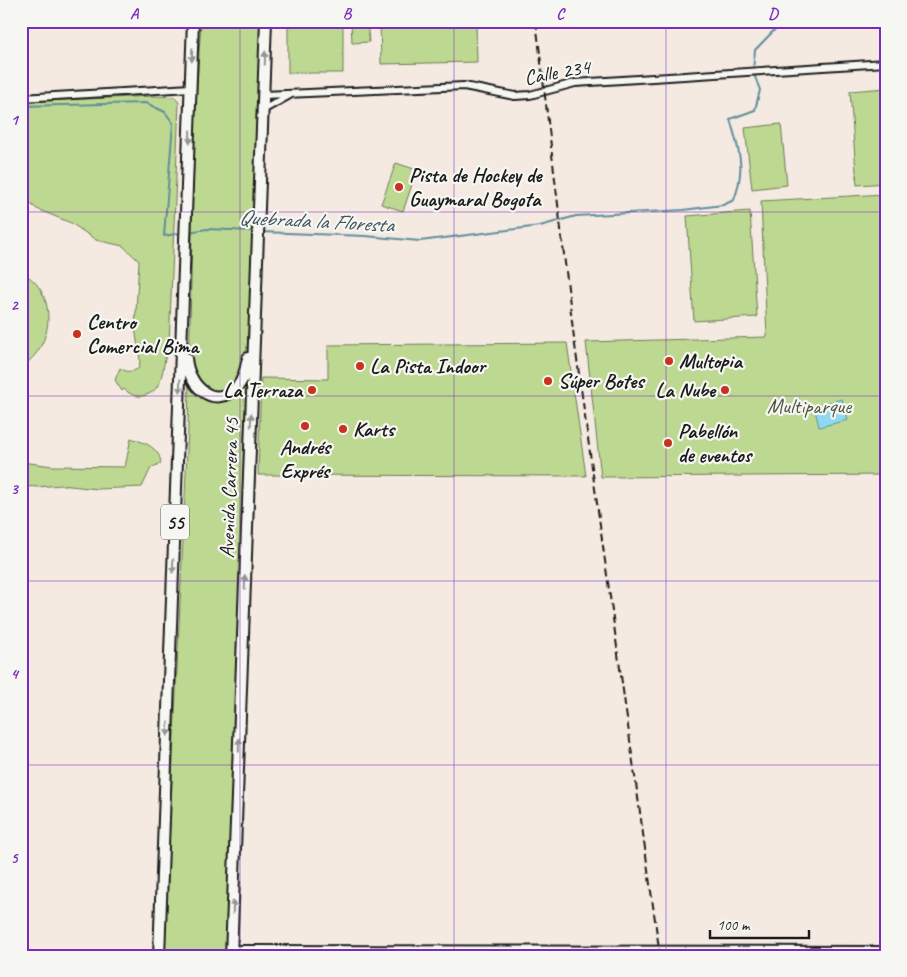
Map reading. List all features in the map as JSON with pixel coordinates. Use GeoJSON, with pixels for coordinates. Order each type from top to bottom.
{"type":"FeatureCollection","features":[{"type":"Feature","properties":{"kind":"highway","name":"55"},"geometry":{"type":"LineString","coordinates":[[159,956],[194,21]]}},
{"type":"Feature","properties":{"kind":"highway","name":"Avenida Carrera 45"},"geometry":{"type":"LineString","coordinates":[[231,953],[266,21]]}},
{"type":"Feature","properties":{"kind":"highway"},"geometry":{"type":"LineString","coordinates":[[183,307],[188,372],[194,384],[211,395],[226,394],[241,382],[248,360],[254,316]]}},
{"type":"Feature","properties":{"kind":"street","name":"Calle 234"},"geometry":{"type":"LineString","coordinates":[[264,95],[464,86],[515,96],[530,96],[575,82],[886,63]]}},
{"type":"Feature","properties":{"kind":"street"},"geometry":{"type":"LineString","coordinates":[[21,98],[191,88]]}},
{"type":"Feature","properties":{"kind":"street"},"geometry":{"type":"LineString","coordinates":[[263,110],[291,95]]}},
{"type":"Feature","properties":{"kind":"street"},"geometry":{"type":"LineString","coordinates":[[231,953],[886,950]]}},
{"type":"Feature","properties":{"kind":"green space"},"geometry":{"type":"Polygon","coordinates":[[[201,21],[262,21],[247,356],[226,956],[164,956],[188,429],[194,134],[201,21]]]}},
{"type":"Feature","properties":{"kind":"green space"},"geometry":{"type":"Polygon","coordinates":[[[288,21],[343,21],[343,73],[288,73],[288,21]]]}},
{"type":"Feature","properties":{"kind":"green space"},"geometry":{"type":"Polygon","coordinates":[[[351,21],[367,21],[369,42],[352,43],[351,21]]]}},
{"type":"Feature","properties":{"kind":"green space"},"geometry":{"type":"Polygon","coordinates":[[[380,21],[476,21],[477,62],[381,64],[380,21]]]}},
{"type":"Feature","properties":{"kind":"green space"},"geometry":{"type":"Polygon","coordinates":[[[886,88],[886,183],[857,185],[850,91],[886,88]]]}},
{"type":"Feature","properties":{"kind":"green space"},"geometry":{"type":"Polygon","coordinates":[[[153,96],[175,97],[179,103],[169,346],[157,387],[146,395],[137,396],[124,389],[122,391],[115,380],[120,368],[130,371],[139,368],[140,360],[135,328],[139,261],[123,246],[96,240],[71,223],[37,209],[21,196],[21,102],[153,96]]]}},
{"type":"Feature","properties":{"kind":"green space"},"geometry":{"type":"Polygon","coordinates":[[[781,124],[787,185],[752,189],[745,128],[781,124]]]}},
{"type":"Feature","properties":{"kind":"green space","name":"Pista de Hockey de Guaymaral Bogota"},"geometry":{"type":"Polygon","coordinates":[[[396,163],[417,170],[403,211],[381,204],[396,163]]]}},
{"type":"Feature","properties":{"kind":"green space","name":"Multiparque"},"geometry":{"type":"Polygon","coordinates":[[[886,194],[886,475],[601,477],[586,342],[767,337],[761,201],[886,194]]]}},
{"type":"Feature","properties":{"kind":"green space"},"geometry":{"type":"Polygon","coordinates":[[[750,211],[757,317],[694,321],[687,216],[750,211]]]}},
{"type":"Feature","properties":{"kind":"green space"},"geometry":{"type":"Polygon","coordinates":[[[21,272],[33,281],[42,292],[47,305],[48,319],[46,333],[41,346],[32,358],[21,367],[21,272]]]}},
{"type":"Feature","properties":{"kind":"green space"},"geometry":{"type":"Polygon","coordinates":[[[567,343],[586,476],[258,475],[261,378],[328,379],[328,345],[567,343]]]}},
{"type":"Feature","properties":{"kind":"green space"},"geometry":{"type":"Polygon","coordinates":[[[131,438],[154,449],[160,458],[161,463],[151,468],[142,487],[98,489],[61,485],[21,486],[21,462],[53,466],[125,467],[131,438]]]}},
{"type":"Feature","properties":{"kind":"green space"},"geometry":{"type":"Polygon","coordinates":[[[669,952],[886,953],[886,956],[670,956],[669,952]]]}},
{"type":"Feature","properties":{"kind":"water"},"geometry":{"type":"Polygon","coordinates":[[[842,399],[848,420],[819,427],[814,406],[842,399]]]}},
{"type":"Feature","properties":{"kind":"waterway","name":"Quebrada la Floresta"},"geometry":{"type":"LineString","coordinates":[[753,70],[755,50],[783,21]]}},
{"type":"Feature","properties":{"kind":"waterway","name":"Quebrada la Floresta"},"geometry":{"type":"LineString","coordinates":[[261,232],[365,236],[420,241],[540,226],[576,216],[683,210],[723,205],[734,200],[740,178],[740,159],[730,119],[755,110],[760,90],[754,74]]}},
{"type":"Feature","properties":{"kind":"waterway","name":"Quebrada la Floresta"},"geometry":{"type":"LineString","coordinates":[[21,106],[146,103],[165,112],[173,123],[164,236],[181,233]]}},
{"type":"Feature","properties":{"kind":"waterway","name":"Quebrada la Floresta"},"geometry":{"type":"LineString","coordinates":[[188,232],[207,229],[253,231]]}},
{"type":"Feature","properties":{"kind":"railway"},"geometry":{"type":"LineString","coordinates":[[536,21],[574,338],[660,956]]}},
{"type":"Feature","properties":{"kind":"place","name":"Pista de Hockey de Guaymaral Bogota"},"geometry":{"type":"Point","coordinates":[399,187]}},
{"type":"Feature","properties":{"kind":"place","name":"Centro Comercial Bima"},"geometry":{"type":"Point","coordinates":[77,334]}},
{"type":"Feature","properties":{"kind":"place","name":"Multopia"},"geometry":{"type":"Point","coordinates":[669,361]}},
{"type":"Feature","properties":{"kind":"place","name":"La Pista Indoor"},"geometry":{"type":"Point","coordinates":[360,366]}},
{"type":"Feature","properties":{"kind":"place","name":"Súper Botes"},"geometry":{"type":"Point","coordinates":[548,381]}},
{"type":"Feature","properties":{"kind":"place","name":"La Terraza"},"geometry":{"type":"Point","coordinates":[312,390]}},
{"type":"Feature","properties":{"kind":"place","name":"La Nube"},"geometry":{"type":"Point","coordinates":[725,390]}},
{"type":"Feature","properties":{"kind":"place","name":"Andrés Exprés"},"geometry":{"type":"Point","coordinates":[305,426]}},
{"type":"Feature","properties":{"kind":"place","name":"Karts"},"geometry":{"type":"Point","coordinates":[343,429]}},
{"type":"Feature","properties":{"kind":"place","name":"Pabellón de eventos"},"geometry":{"type":"Point","coordinates":[668,443]}}]}
